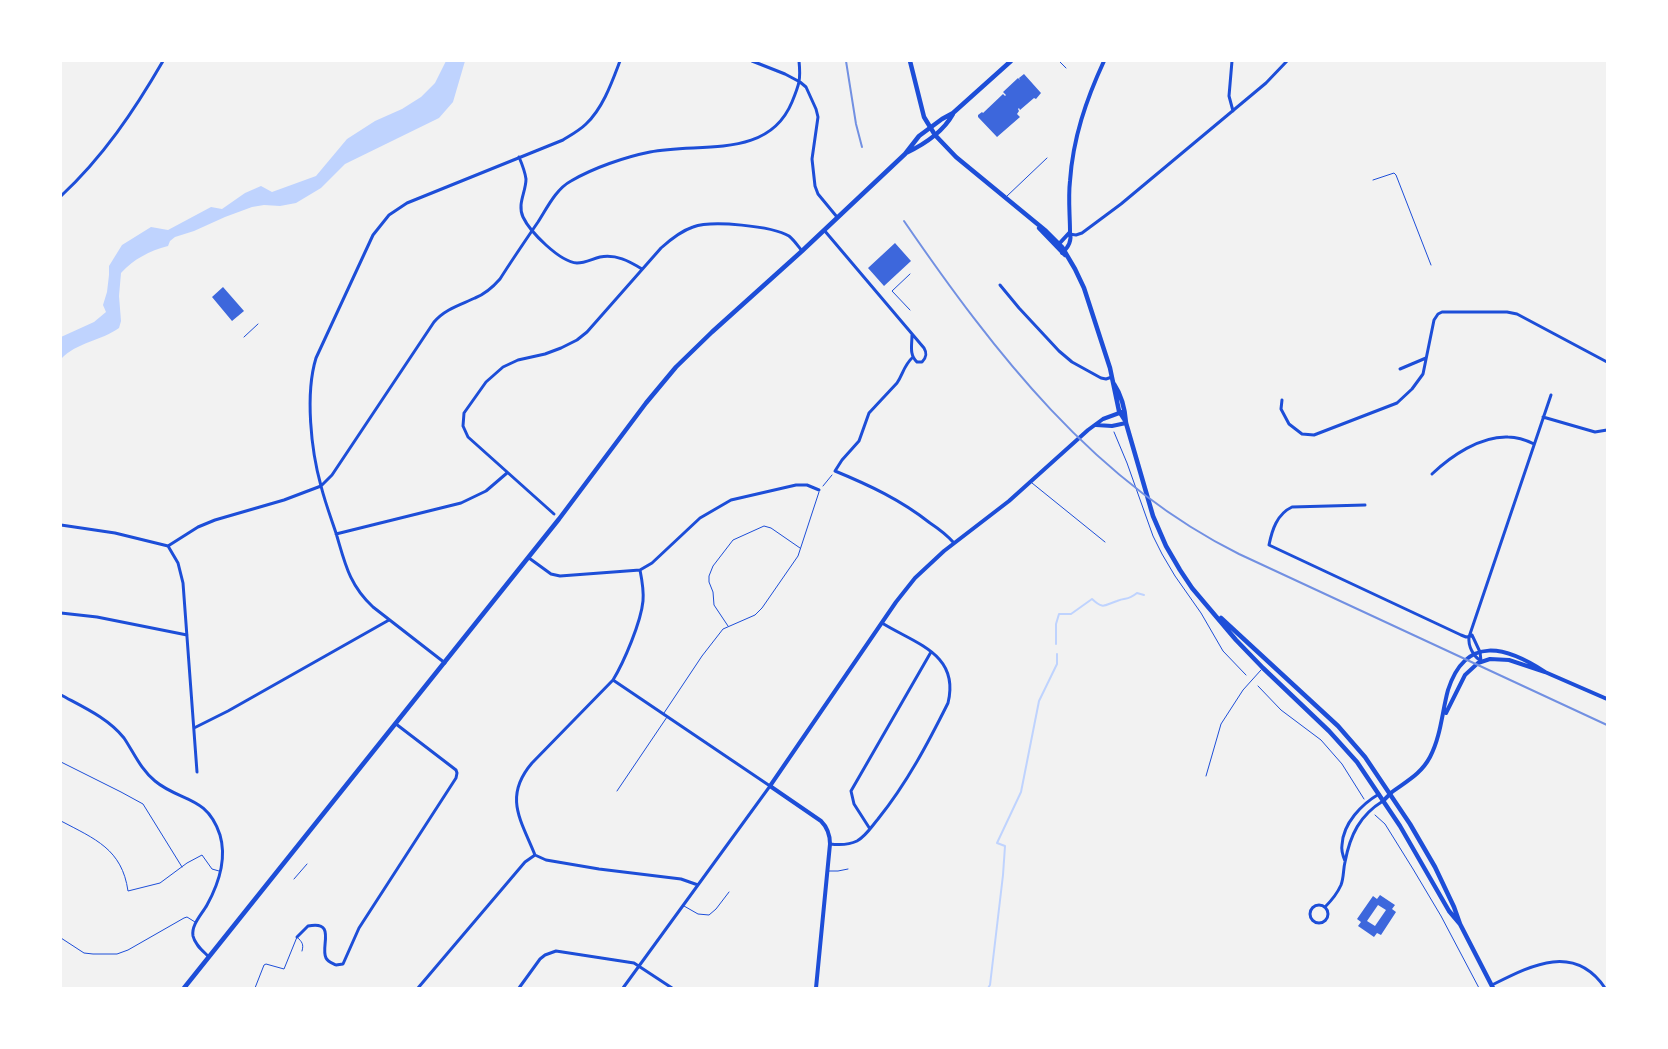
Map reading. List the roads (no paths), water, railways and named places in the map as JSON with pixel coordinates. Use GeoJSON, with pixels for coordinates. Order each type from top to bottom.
{"type":"FeatureCollection","features":[{"type":"Feature","properties":{"kind":"main road"},"geometry":{"type":"LineString","coordinates":[[910,61],[919,100],[929,128],[956,157],[1035,223],[1058,245],[1075,269],[1084,288],[1112,377],[1114,393],[1123,412],[1146,495],[1166,546],[1180,570],[1207,606],[1263,668],[1334,736],[1357,762],[1384,800],[1449,910],[1460,924]]}},
{"type":"Feature","properties":{"kind":"main road"},"geometry":{"type":"LineString","coordinates":[[184,988],[529,558],[646,403],[676,367],[905,154],[914,140],[953,113],[1011,61]]}},
{"type":"Feature","properties":{"kind":"main road"},"geometry":{"type":"LineString","coordinates":[[905,154],[925,144],[948,122],[953,113]]}},
{"type":"Feature","properties":{"kind":"main road"},"geometry":{"type":"LineString","coordinates":[[1207,606],[1338,726],[1366,757],[1435,867],[1460,924],[1493,987]]}},
{"type":"Feature","properties":{"kind":"street"},"geometry":{"type":"LineString","coordinates":[[62,195],[80,179],[106,150],[127,120],[163,61]]}},
{"type":"Feature","properties":{"kind":"street"},"geometry":{"type":"LineString","coordinates":[[445,663],[364,599],[354,585],[321,486],[314,448],[310,393],[312,369],[322,343],[373,235],[389,215],[407,203],[563,140],[586,125],[596,113],[613,80],[620,61]]}},
{"type":"Feature","properties":{"kind":"street"},"geometry":{"type":"LineString","coordinates":[[752,61],[785,74],[806,87],[818,117],[812,159],[815,186],[818,194],[837,217]]}},
{"type":"Feature","properties":{"kind":"street"},"geometry":{"type":"LineString","coordinates":[[61,525],[108,532],[168,546],[215,520],[284,500],[321,486],[332,475],[434,322],[446,311],[477,298],[493,286],[559,190],[570,181],[582,175],[650,152],[727,147],[756,138],[770,130],[784,117],[800,82],[799,61]]}},
{"type":"Feature","properties":{"kind":"street"},"geometry":{"type":"LineString","coordinates":[[1064,253],[1070,242],[1070,180],[1076,138],[1086,102],[1104,61]]}},
{"type":"Feature","properties":{"kind":"street"},"geometry":{"type":"LineString","coordinates":[[1232,61],[1229,96],[1233,111]]}},
{"type":"Feature","properties":{"kind":"street"},"geometry":{"type":"LineString","coordinates":[[1058,245],[1069,234],[1082,233],[1120,205],[1266,83],[1286,61]]}},
{"type":"Feature","properties":{"kind":"street"},"geometry":{"type":"LineString","coordinates":[[519,157],[526,180],[521,201],[523,218],[553,251],[577,263],[600,257],[618,256],[642,270]]}},
{"type":"Feature","properties":{"kind":"street"},"geometry":{"type":"LineString","coordinates":[[554,514],[472,441],[465,432],[462,422],[466,410],[486,382],[502,367],[518,360],[545,354],[577,340],[599,320],[672,238],[694,226],[706,224],[735,225],[779,232],[792,239],[802,251]]}},
{"type":"Feature","properties":{"kind":"street"},"geometry":{"type":"LineString","coordinates":[[824,230],[924,348],[926,354],[922,362],[917,362],[912,357]]}},
{"type":"Feature","properties":{"kind":"street"},"geometry":{"type":"LineString","coordinates":[[1000,285],[1044,336],[1072,362],[1101,378],[1112,377]]}},
{"type":"Feature","properties":{"kind":"street"},"geometry":{"type":"LineString","coordinates":[[1282,400],[1281,409],[1290,424],[1302,434],[1314,435],[1397,403],[1412,389],[1423,374],[1434,320],[1442,312],[1507,312],[1525,317],[1607,362]]}},
{"type":"Feature","properties":{"kind":"street"},"geometry":{"type":"LineString","coordinates":[[912,335],[912,357],[907,362],[901,378],[869,413],[859,441],[835,471],[907,506],[943,532],[954,543]]}},
{"type":"Feature","properties":{"kind":"street"},"geometry":{"type":"LineString","coordinates":[[1400,369],[1426,358]]}},
{"type":"Feature","properties":{"kind":"street"},"geometry":{"type":"LineString","coordinates":[[1481,661],[1468,641],[1552,395]]}},
{"type":"Feature","properties":{"kind":"street"},"geometry":{"type":"LineString","coordinates":[[624,988],[770,786],[915,578],[932,560],[994,513],[1085,433],[1103,419],[1123,412]]}},
{"type":"Feature","properties":{"kind":"street"},"geometry":{"type":"LineString","coordinates":[[1543,417],[1595,432],[1607,430]]}},
{"type":"Feature","properties":{"kind":"street"},"geometry":{"type":"LineString","coordinates":[[1096,426],[1112,426],[1126,423]]}},
{"type":"Feature","properties":{"kind":"street"},"geometry":{"type":"LineString","coordinates":[[1432,474],[1457,454],[1492,439],[1513,437],[1534,444]]}},
{"type":"Feature","properties":{"kind":"street"},"geometry":{"type":"LineString","coordinates":[[336,534],[461,503],[486,491],[508,473]]}},
{"type":"Feature","properties":{"kind":"street"},"geometry":{"type":"LineString","coordinates":[[529,558],[550,574],[560,576],[640,570],[652,563],[700,518],[731,500],[796,485],[807,485],[820,490]]}},
{"type":"Feature","properties":{"kind":"street"},"geometry":{"type":"LineString","coordinates":[[1365,505],[1292,508],[1284,511],[1279,518],[1269,545],[1462,635],[1470,635]]}},
{"type":"Feature","properties":{"kind":"street"},"geometry":{"type":"LineString","coordinates":[[168,546],[181,570],[183,583],[198,772]]}},
{"type":"Feature","properties":{"kind":"street"},"geometry":{"type":"LineString","coordinates":[[640,570],[643,602],[640,617],[623,662],[613,680],[538,756],[523,775],[517,793],[516,807],[535,855],[546,860],[599,869],[681,879],[698,885]]}},
{"type":"Feature","properties":{"kind":"street"},"geometry":{"type":"LineString","coordinates":[[61,613],[98,617],[187,635]]}},
{"type":"Feature","properties":{"kind":"street"},"geometry":{"type":"LineString","coordinates":[[194,728],[228,711],[389,620]]}},
{"type":"Feature","properties":{"kind":"street"},"geometry":{"type":"LineString","coordinates":[[830,844],[853,843],[862,838],[870,829],[894,798],[920,758],[948,703],[951,686],[949,673],[943,662],[932,652],[882,623]]}},
{"type":"Feature","properties":{"kind":"street"},"geometry":{"type":"LineString","coordinates":[[1470,635],[1481,661]]}},
{"type":"Feature","properties":{"kind":"street"},"geometry":{"type":"LineString","coordinates":[[1325,908],[1340,888],[1350,840],[1356,826],[1368,812],[1390,793],[1411,780],[1426,764],[1434,749],[1448,690],[1457,671],[1467,659],[1477,653],[1493,650],[1506,652],[1520,657],[1545,672]]}},
{"type":"Feature","properties":{"kind":"street"},"geometry":{"type":"LineString","coordinates":[[870,829],[854,804],[851,792],[932,652]]}},
{"type":"Feature","properties":{"kind":"street"},"geometry":{"type":"LineString","coordinates":[[1443,717],[1465,675],[1481,661],[1490,659],[1509,660],[1545,672],[1607,699]]}},
{"type":"Feature","properties":{"kind":"street"},"geometry":{"type":"LineString","coordinates":[[613,680],[824,824],[829,834],[830,844],[816,988]]}},
{"type":"Feature","properties":{"kind":"street"},"geometry":{"type":"LineString","coordinates":[[61,695],[110,724],[123,737],[145,772],[157,783],[204,808],[210,816],[219,833],[222,850],[220,871],[210,898],[196,923],[193,933],[200,948],[209,957]]}},
{"type":"Feature","properties":{"kind":"street"},"geometry":{"type":"LineString","coordinates":[[297,937],[308,926],[314,925],[322,928],[326,935],[324,952],[326,958],[336,965],[343,964],[359,928],[458,775],[456,770],[396,724]]}},
{"type":"Feature","properties":{"kind":"street"},"geometry":{"type":"LineString","coordinates":[[1345,862],[1341,847],[1347,827],[1360,809],[1379,794],[1390,793]]}},
{"type":"Feature","properties":{"kind":"street"},"geometry":{"type":"LineString","coordinates":[[418,988],[525,862],[535,855]]}},
{"type":"Feature","properties":{"kind":"street"},"geometry":{"type":"LineString","coordinates":[[1317,906],[1325,908],[1328,914],[1326,919],[1319,923],[1313,921],[1310,916],[1313,908],[1317,906]]}},
{"type":"Feature","properties":{"kind":"street"},"geometry":{"type":"LineString","coordinates":[[519,988],[540,959],[545,954],[556,951],[628,962],[640,966],[672,988]]}},
{"type":"Feature","properties":{"kind":"street"},"geometry":{"type":"LineString","coordinates":[[1493,987],[1525,968],[1558,961],[1583,967],[1595,975],[1604,988]]}},
{"type":"Feature","properties":{"kind":"lane"},"geometry":{"type":"LineString","coordinates":[[1059,61],[1066,68]]}},
{"type":"Feature","properties":{"kind":"lane"},"geometry":{"type":"LineString","coordinates":[[1005,198],[1047,158]]}},
{"type":"Feature","properties":{"kind":"lane"},"geometry":{"type":"LineString","coordinates":[[1373,180],[1394,173],[1396,175],[1431,265]]}},
{"type":"Feature","properties":{"kind":"lane"},"geometry":{"type":"LineString","coordinates":[[910,274],[892,291],[910,310]]}},
{"type":"Feature","properties":{"kind":"lane"},"geometry":{"type":"LineString","coordinates":[[244,337],[258,324]]}},
{"type":"Feature","properties":{"kind":"lane"},"geometry":{"type":"LineString","coordinates":[[1031,482],[1105,542]]}},
{"type":"Feature","properties":{"kind":"lane"},"geometry":{"type":"LineString","coordinates":[[663,713],[719,633],[728,626],[759,611],[798,556],[820,490]]}},
{"type":"Feature","properties":{"kind":"lane"},"geometry":{"type":"LineString","coordinates":[[728,626],[713,602],[709,576],[713,566],[733,540],[764,526],[771,528],[801,549]]}},
{"type":"Feature","properties":{"kind":"lane"},"geometry":{"type":"LineString","coordinates":[[1206,776],[1222,724],[1243,690],[1263,668]]}},
{"type":"Feature","properties":{"kind":"lane"},"geometry":{"type":"LineString","coordinates":[[617,791],[668,716]]}},
{"type":"Feature","properties":{"kind":"lane"},"geometry":{"type":"LineString","coordinates":[[61,762],[142,804],[183,868]]}},
{"type":"Feature","properties":{"kind":"lane"},"geometry":{"type":"LineString","coordinates":[[61,820],[108,848],[124,872],[128,892],[160,883],[202,854],[212,869],[220,871]]}},
{"type":"Feature","properties":{"kind":"lane"},"geometry":{"type":"LineString","coordinates":[[294,879],[307,864]]}},
{"type":"Feature","properties":{"kind":"lane"},"geometry":{"type":"LineString","coordinates":[[828,871],[848,869]]}},
{"type":"Feature","properties":{"kind":"lane"},"geometry":{"type":"LineString","coordinates":[[683,905],[694,912],[709,915],[729,892]]}},
{"type":"Feature","properties":{"kind":"lane"},"geometry":{"type":"LineString","coordinates":[[61,938],[84,953],[117,954],[128,950],[184,918],[196,923]]}},
{"type":"Feature","properties":{"kind":"lane"},"geometry":{"type":"LineString","coordinates":[[255,988],[264,965],[284,969],[297,937],[302,942],[302,951]]}},
{"type":"Feature","properties":{"kind":"water"},"geometry":{"type":"Polygon","coordinates":[[[446,61],[465,61],[453,102],[439,118],[345,164],[321,188],[296,203],[280,206],[264,205],[252,207],[175,237],[168,246],[154,250],[137,260],[121,273],[119,296],[121,321],[119,328],[74,349],[61,359],[61,337],[94,322],[106,312],[103,305],[107,292],[109,266],[122,245],[151,227],[168,230],[211,207],[222,209],[245,193],[261,186],[272,192],[316,176],[347,139],[375,121],[402,109],[421,97],[435,83],[446,61]]]}},
{"type":"Feature","properties":{"kind":"waterway"},"geometry":{"type":"LineString","coordinates":[[1056,644],[1056,624],[1059,614],[1071,614],[1092,599],[1099,605],[1104,606],[1129,598],[1137,593],[1144,595]]}},
{"type":"Feature","properties":{"kind":"waterway"},"geometry":{"type":"LineString","coordinates":[[988,988],[990,985],[1005,846],[997,843],[1021,792],[1039,701],[1057,664],[1057,654]]}},
{"type":"Feature","properties":{"kind":"railway"},"geometry":{"type":"LineString","coordinates":[[846,61],[856,124],[862,147]]}},
{"type":"Feature","properties":{"kind":"railway"},"geometry":{"type":"LineString","coordinates":[[904,221],[938,270],[1011,365],[1051,410],[1093,452],[1138,490],[1187,524],[1239,554],[1607,725]]}}]}
